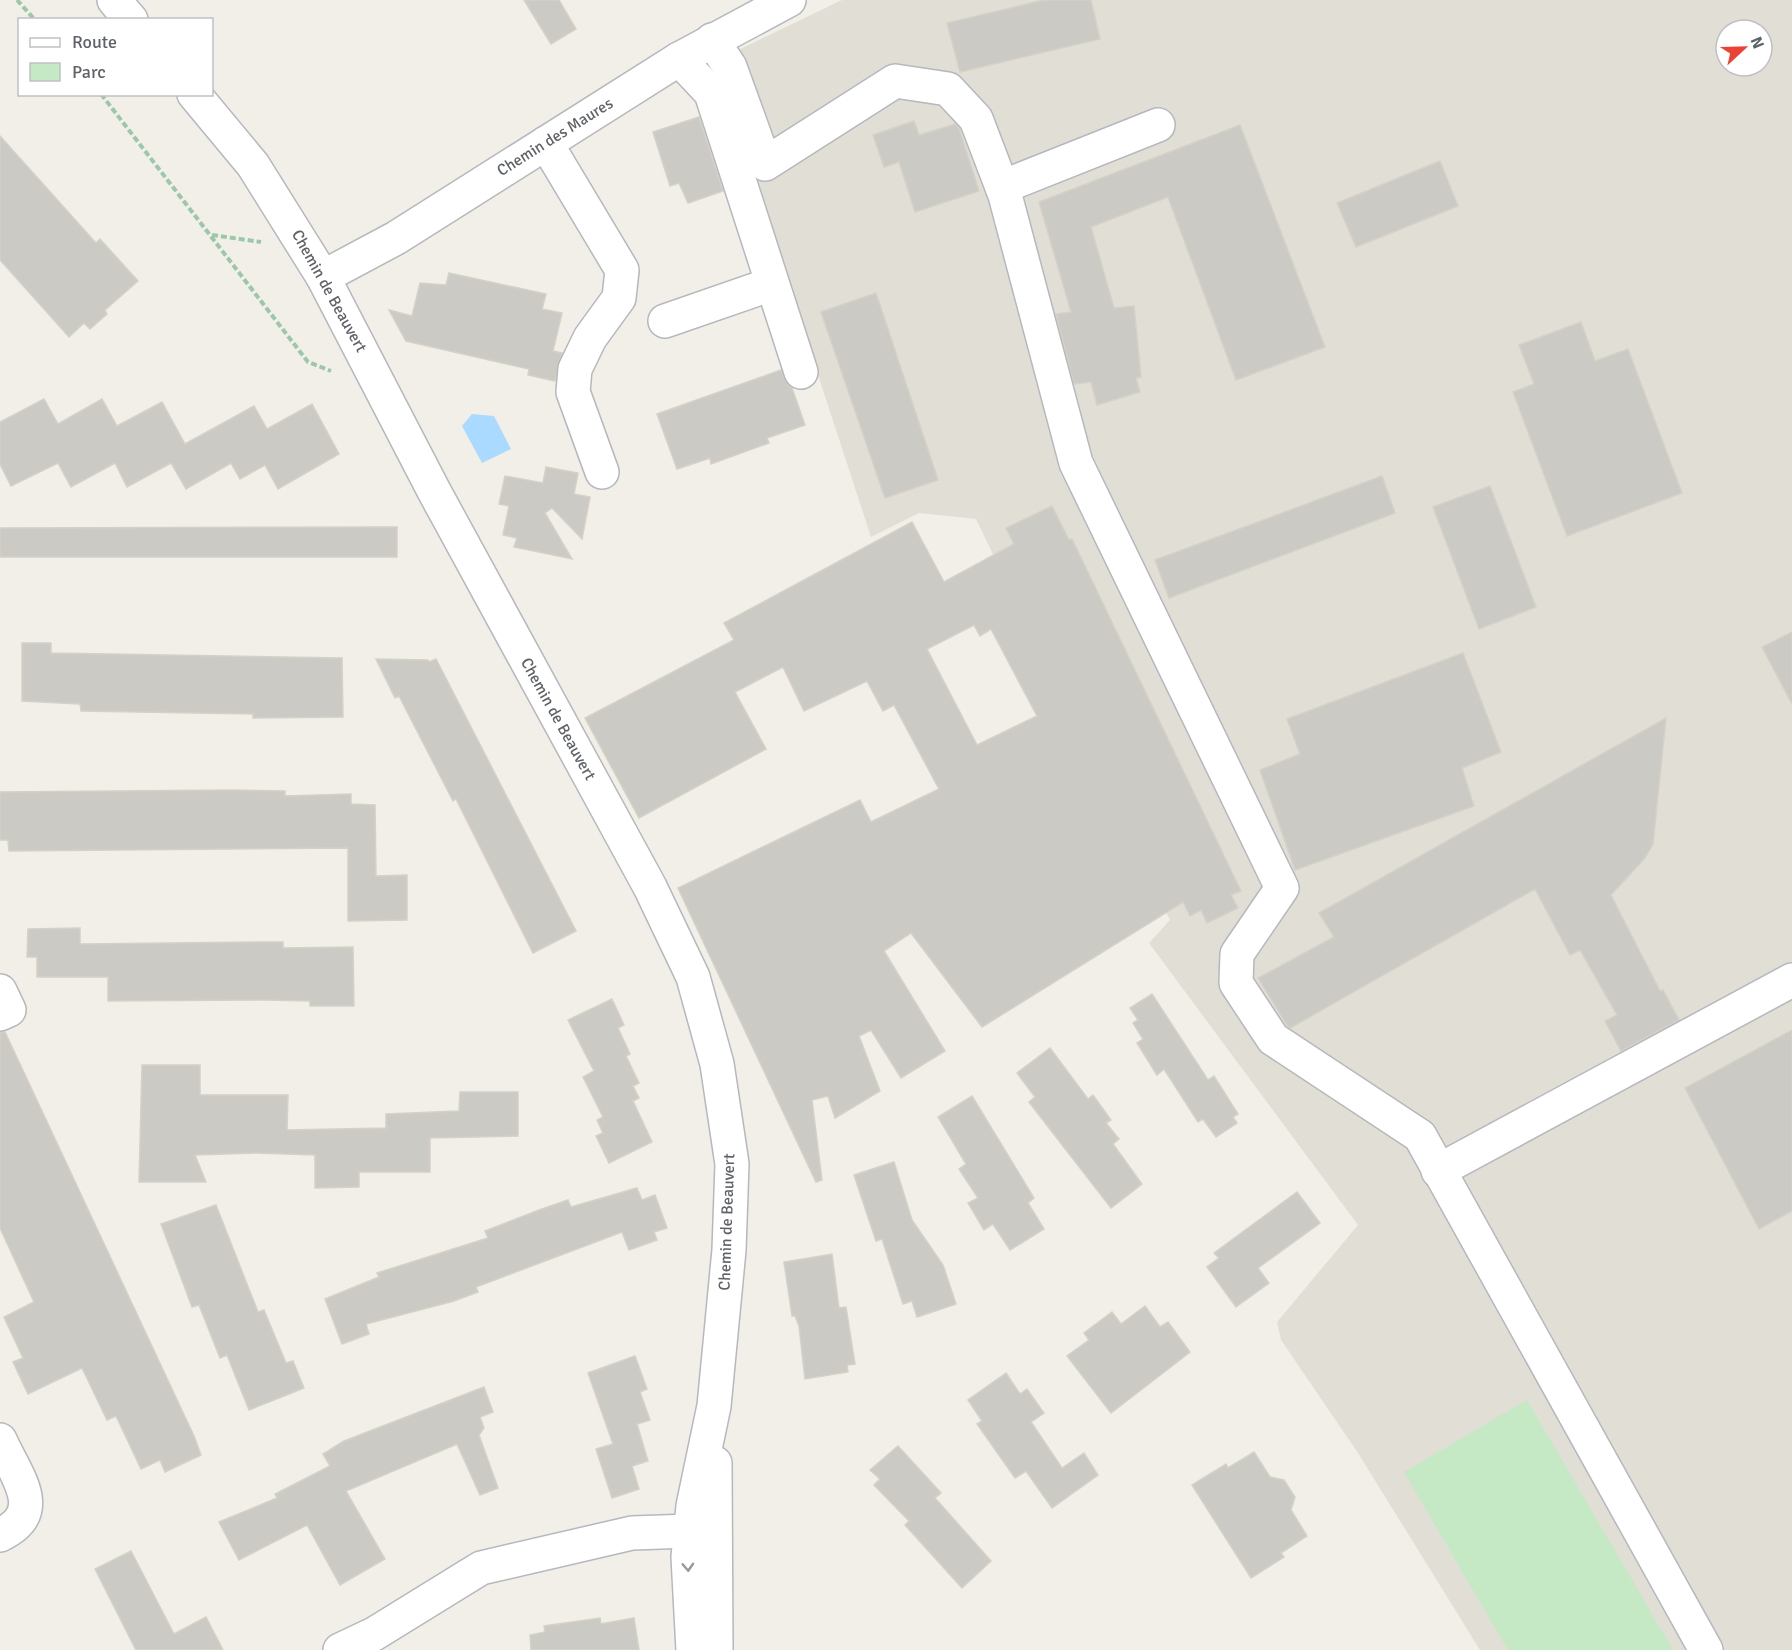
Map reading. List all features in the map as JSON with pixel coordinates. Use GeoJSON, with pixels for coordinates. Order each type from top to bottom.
{"type":"FeatureCollection","features":[{"type":"Feature","properties":{"kind":"street"},"geometry":{"type":"LineString","coordinates":[[114,0],[129,18]]}},
{"type":"Feature","properties":{"kind":"street","name":"Chemin des Maures"},"geometry":{"type":"LineString","coordinates":[[323,277],[396,238],[679,59],[789,0]]}},
{"type":"Feature","properties":{"kind":"street"},"geometry":{"type":"LineString","coordinates":[[712,40],[730,67],[765,164],[895,81],[948,89],[976,119],[1002,187],[1076,463],[1282,888],[1237,954],[1236,983],[1273,1039],[1420,1136],[1706,1650]]}},
{"type":"Feature","properties":{"kind":"street"},"geometry":{"type":"LineString","coordinates":[[679,59],[711,93],[801,372]]}},
{"type":"Feature","properties":{"kind":"street","name":"Chemin de Beauvert"},"geometry":{"type":"LineString","coordinates":[[196,96],[253,165],[323,277],[440,501],[650,887],[693,977],[717,1064],[732,1164],[729,1250],[714,1406],[690,1531],[688,1557],[693,1650]]}},
{"type":"Feature","properties":{"kind":"street"},"geometry":{"type":"LineString","coordinates":[[1002,187],[1158,125]]}},
{"type":"Feature","properties":{"kind":"street"},"geometry":{"type":"LineString","coordinates":[[546,143],[622,270],[619,298],[590,339],[575,369],[573,392],[602,472]]}},
{"type":"Feature","properties":{"kind":"street"},"geometry":{"type":"LineString","coordinates":[[665,321],[772,284]]}},
{"type":"Feature","properties":{"kind":"street"},"geometry":{"type":"LineString","coordinates":[[1438,1172],[1792,980]]}},
{"type":"Feature","properties":{"kind":"street"},"geometry":{"type":"LineString","coordinates":[[0,991],[9,1010],[0,1014]]}},
{"type":"Feature","properties":{"kind":"street","name":"Chemin de Beauvert"},"geometry":{"type":"LineString","coordinates":[[714,1406],[716,1650]]}},
{"type":"Feature","properties":{"kind":"street"},"geometry":{"type":"LineString","coordinates":[[0,1440],[28,1503],[25,1517],[15,1528],[0,1535]]}},
{"type":"Feature","properties":{"kind":"street"},"geometry":{"type":"LineString","coordinates":[[340,1650],[374,1634],[481,1568],[632,1533],[690,1531]]}},
{"type":"Feature","properties":{"kind":"path"},"geometry":{"type":"LineString","coordinates":[[17,0],[33,18]]}},
{"type":"Feature","properties":{"kind":"path"},"geometry":{"type":"LineString","coordinates":[[103,96],[308,362],[331,371]]}},
{"type":"Feature","properties":{"kind":"path"},"geometry":{"type":"LineString","coordinates":[[212,235],[268,243]]}},
{"type":"Feature","properties":{"kind":"shaded area"},"geometry":{"type":"Polygon","coordinates":[[[842,0],[1792,0],[1792,1650],[1480,1650],[1358,1453],[1281,1340],[1277,1322],[1358,1225],[1149,943],[1170,920],[976,519],[919,513],[871,537],[719,72],[736,51],[842,0]]]}},
{"type":"Feature","properties":{"kind":"green space"},"geometry":{"type":"Polygon","coordinates":[[[1527,1400],[1673,1650],[1508,1650],[1404,1472],[1527,1400]]]}},
{"type":"Feature","properties":{"kind":"water"},"geometry":{"type":"Polygon","coordinates":[[[472,414],[494,416],[511,449],[482,463],[462,426],[472,414]]]}},
{"type":"Feature","properties":{"kind":"building"},"geometry":{"type":"Polygon","coordinates":[[[524,0],[559,0],[576,29],[551,44],[524,0]]]}},
{"type":"Feature","properties":{"kind":"building"},"geometry":{"type":"Polygon","coordinates":[[[1044,0],[1091,0],[1100,39],[960,72],[947,23],[1044,0]]]}},
{"type":"Feature","properties":{"kind":"building"},"geometry":{"type":"Polygon","coordinates":[[[699,117],[723,191],[688,203],[679,183],[670,186],[653,132],[699,117]]]}},
{"type":"Feature","properties":{"kind":"building"},"geometry":{"type":"Polygon","coordinates":[[[914,121],[919,135],[955,124],[959,128],[979,191],[915,212],[899,162],[884,167],[873,135],[914,121]]]}},
{"type":"Feature","properties":{"kind":"building"},"geometry":{"type":"Polygon","coordinates":[[[1240,125],[1325,347],[1236,380],[1168,197],[1091,227],[1114,308],[1134,306],[1141,377],[1136,378],[1140,392],[1097,405],[1091,382],[1074,384],[1056,314],[1071,312],[1039,202],[1240,125]]]}},
{"type":"Feature","properties":{"kind":"building"},"geometry":{"type":"Polygon","coordinates":[[[0,136],[96,243],[100,239],[138,281],[105,310],[107,314],[90,329],[84,323],[69,337],[0,260],[0,136]]]}},
{"type":"Feature","properties":{"kind":"building"},"geometry":{"type":"Polygon","coordinates":[[[1440,161],[1458,206],[1356,247],[1337,203],[1440,161]]]}},
{"type":"Feature","properties":{"kind":"building"},"geometry":{"type":"Polygon","coordinates":[[[449,273],[546,294],[542,309],[562,313],[553,351],[562,353],[555,381],[528,375],[529,369],[406,341],[389,310],[412,316],[420,283],[446,285],[449,273]]]}},
{"type":"Feature","properties":{"kind":"building"},"geometry":{"type":"Polygon","coordinates":[[[876,293],[938,480],[885,498],[821,312],[876,293]]]}},
{"type":"Feature","properties":{"kind":"building"},"geometry":{"type":"Polygon","coordinates":[[[1581,322],[1595,361],[1628,349],[1682,493],[1567,536],[1513,392],[1534,384],[1519,345],[1581,322]]]}},
{"type":"Feature","properties":{"kind":"building"},"geometry":{"type":"Polygon","coordinates":[[[781,370],[788,385],[792,388],[805,425],[767,438],[769,443],[711,464],[710,458],[677,469],[657,414],[781,370]]]}},
{"type":"Feature","properties":{"kind":"building"},"geometry":{"type":"Polygon","coordinates":[[[44,399],[58,424],[102,399],[117,426],[162,402],[185,444],[254,406],[267,429],[312,404],[339,454],[278,489],[265,465],[240,479],[231,463],[186,489],[171,463],[127,487],[115,463],[71,487],[58,463],[11,486],[0,464],[0,422],[44,399]]]}},
{"type":"Feature","properties":{"kind":"building"},"geometry":{"type":"Polygon","coordinates":[[[546,467],[578,473],[574,494],[590,497],[582,539],[552,508],[545,513],[572,559],[514,547],[517,538],[503,535],[509,506],[499,504],[505,476],[543,483],[546,467]]]}},
{"type":"Feature","properties":{"kind":"building"},"geometry":{"type":"Polygon","coordinates":[[[1382,476],[1395,513],[1169,598],[1155,560],[1382,476]]]}},
{"type":"Feature","properties":{"kind":"building"},"geometry":{"type":"Polygon","coordinates":[[[1490,486],[1536,607],[1479,629],[1433,507],[1490,486]]]}},
{"type":"Feature","properties":{"kind":"building"},"geometry":{"type":"Polygon","coordinates":[[[1052,506],[1069,540],[1072,539],[1241,891],[1231,895],[1238,908],[1207,923],[1201,910],[1190,916],[1183,902],[982,1027],[911,933],[884,951],[945,1051],[901,1078],[871,1030],[859,1036],[880,1091],[835,1118],[828,1096],[812,1100],[822,1180],[816,1182],[678,888],[860,800],[871,822],[939,789],[894,705],[883,711],[867,681],[804,711],[783,667],[735,692],[766,749],[639,818],[585,718],[734,640],[724,623],[912,522],[944,582],[1014,544],[1006,528],[1052,506]],[[974,625],[927,649],[977,745],[1037,716],[991,629],[980,636],[974,625]]]}},
{"type":"Feature","properties":{"kind":"building"},"geometry":{"type":"Polygon","coordinates":[[[397,527],[397,557],[0,557],[0,528],[397,527]]]}},
{"type":"Feature","properties":{"kind":"building"},"geometry":{"type":"Polygon","coordinates":[[[1792,632],[1792,704],[1762,647],[1792,632]]]}},
{"type":"Feature","properties":{"kind":"building"},"geometry":{"type":"Polygon","coordinates":[[[22,643],[51,643],[51,653],[342,658],[343,717],[253,718],[253,714],[81,711],[80,704],[22,701],[22,643]]]}},
{"type":"Feature","properties":{"kind":"building"},"geometry":{"type":"Polygon","coordinates":[[[1463,653],[1501,752],[1462,768],[1474,806],[1295,870],[1260,770],[1300,754],[1287,719],[1463,653]]]}},
{"type":"Feature","properties":{"kind":"building"},"geometry":{"type":"Polygon","coordinates":[[[376,659],[428,660],[429,662],[436,659],[576,931],[533,953],[456,799],[453,801],[399,696],[395,698],[376,659]]]}},
{"type":"Feature","properties":{"kind":"building"},"geometry":{"type":"Polygon","coordinates":[[[1666,718],[1653,844],[1645,858],[1611,895],[1660,991],[1663,990],[1679,1020],[1621,1051],[1605,1021],[1617,1015],[1580,950],[1570,955],[1535,889],[1290,1028],[1287,1025],[1258,978],[1334,937],[1319,913],[1666,718]]]}},
{"type":"Feature","properties":{"kind":"building"},"geometry":{"type":"Polygon","coordinates":[[[285,791],[285,796],[351,794],[351,804],[375,805],[376,876],[407,875],[407,920],[348,921],[348,848],[9,851],[8,840],[0,840],[0,792],[285,791]]]}},
{"type":"Feature","properties":{"kind":"building"},"geometry":{"type":"Polygon","coordinates":[[[80,928],[80,944],[283,942],[283,948],[353,947],[354,1006],[310,1006],[310,1001],[266,1000],[108,1001],[108,977],[37,977],[37,957],[27,957],[28,929],[80,928]]]}},
{"type":"Feature","properties":{"kind":"building"},"geometry":{"type":"Polygon","coordinates":[[[1152,994],[1208,1080],[1214,1076],[1238,1114],[1233,1117],[1237,1123],[1216,1137],[1203,1119],[1198,1122],[1164,1069],[1157,1075],[1137,1043],[1143,1039],[1133,1023],[1138,1020],[1130,1008],[1152,994]]]}},
{"type":"Feature","properties":{"kind":"building"},"geometry":{"type":"Polygon","coordinates":[[[612,999],[624,1025],[618,1028],[630,1054],[626,1056],[639,1083],[633,1086],[639,1098],[633,1101],[652,1142],[609,1163],[596,1136],[603,1133],[597,1120],[603,1117],[583,1077],[594,1071],[568,1020],[612,999]]]}},
{"type":"Feature","properties":{"kind":"building"},"geometry":{"type":"Polygon","coordinates":[[[1792,1030],[1792,1211],[1759,1229],[1685,1088],[1792,1030]]]}},
{"type":"Feature","properties":{"kind":"building"},"geometry":{"type":"Polygon","coordinates":[[[0,1032],[5,1032],[194,1436],[201,1455],[165,1472],[160,1460],[141,1469],[116,1416],[107,1420],[82,1368],[28,1394],[13,1362],[23,1358],[4,1317],[34,1302],[0,1228],[0,1032]]]}},
{"type":"Feature","properties":{"kind":"building"},"geometry":{"type":"Polygon","coordinates":[[[1050,1048],[1088,1099],[1093,1095],[1111,1120],[1106,1123],[1119,1139],[1113,1144],[1142,1184],[1111,1208],[1029,1102],[1035,1097],[1017,1073],[1050,1048]]]}},
{"type":"Feature","properties":{"kind":"building"},"geometry":{"type":"Polygon","coordinates":[[[142,1065],[200,1065],[200,1095],[288,1095],[287,1130],[386,1128],[386,1114],[459,1111],[460,1092],[518,1092],[518,1136],[430,1138],[430,1172],[359,1172],[359,1187],[315,1188],[315,1155],[256,1153],[195,1155],[206,1182],[139,1182],[142,1065]]]}},
{"type":"Feature","properties":{"kind":"building"},"geometry":{"type":"Polygon","coordinates":[[[972,1096],[1034,1198],[1028,1203],[1044,1229],[1010,1250],[993,1224],[984,1230],[968,1203],[978,1198],[959,1169],[966,1164],[938,1117],[972,1096]]]}},
{"type":"Feature","properties":{"kind":"building"},"geometry":{"type":"Polygon","coordinates":[[[894,1162],[912,1220],[943,1265],[956,1304],[917,1317],[912,1301],[903,1304],[882,1239],[876,1241],[854,1175],[894,1162]]]}},
{"type":"Feature","properties":{"kind":"building"},"geometry":{"type":"Polygon","coordinates":[[[637,1188],[642,1200],[655,1195],[667,1228],[654,1232],[657,1240],[629,1250],[622,1232],[476,1287],[478,1292],[454,1301],[366,1324],[369,1334],[342,1344],[325,1299],[379,1277],[377,1273],[488,1238],[485,1231],[539,1210],[568,1200],[571,1207],[637,1188]]]}},
{"type":"Feature","properties":{"kind":"building"},"geometry":{"type":"Polygon","coordinates":[[[1297,1192],[1320,1223],[1258,1268],[1269,1283],[1236,1307],[1207,1267],[1219,1258],[1214,1253],[1297,1192]]]}},
{"type":"Feature","properties":{"kind":"building"},"geometry":{"type":"Polygon","coordinates":[[[216,1205],[258,1312],[264,1310],[286,1363],[293,1361],[304,1388],[249,1410],[227,1355],[220,1358],[199,1305],[192,1307],[161,1224],[216,1205]]]}},
{"type":"Feature","properties":{"kind":"building"},"geometry":{"type":"Polygon","coordinates":[[[832,1254],[839,1308],[846,1307],[855,1364],[847,1365],[848,1372],[805,1379],[799,1326],[795,1316],[792,1316],[784,1262],[832,1254]]]}},
{"type":"Feature","properties":{"kind":"building"},"geometry":{"type":"Polygon","coordinates":[[[1145,1306],[1160,1327],[1168,1322],[1190,1352],[1111,1413],[1067,1356],[1089,1340],[1084,1333],[1112,1312],[1121,1324],[1145,1306]]]}},
{"type":"Feature","properties":{"kind":"building"},"geometry":{"type":"Polygon","coordinates":[[[635,1356],[647,1389],[640,1392],[650,1420],[637,1424],[648,1461],[632,1466],[639,1489],[612,1498],[596,1449],[613,1444],[588,1373],[635,1356]]]}},
{"type":"Feature","properties":{"kind":"building"},"geometry":{"type":"Polygon","coordinates":[[[1006,1373],[1020,1394],[1027,1389],[1044,1413],[1031,1422],[1062,1468],[1084,1453],[1098,1475],[1052,1508],[1026,1471],[1015,1478],[977,1424],[982,1421],[968,1400],[1006,1373]]]}},
{"type":"Feature","properties":{"kind":"building"},"geometry":{"type":"Polygon","coordinates":[[[484,1387],[493,1412],[480,1417],[484,1428],[479,1435],[498,1488],[480,1495],[457,1444],[346,1491],[385,1559],[340,1585],[307,1525],[239,1560],[219,1522],[277,1498],[275,1494],[330,1466],[323,1454],[344,1441],[484,1387]]]}},
{"type":"Feature","properties":{"kind":"building"},"geometry":{"type":"Polygon","coordinates":[[[898,1446],[941,1493],[935,1498],[991,1561],[962,1588],[905,1525],[909,1521],[874,1485],[880,1479],[870,1470],[898,1446]]]}},
{"type":"Feature","properties":{"kind":"building"},"geometry":{"type":"Polygon","coordinates":[[[1254,1452],[1270,1477],[1284,1480],[1295,1497],[1291,1510],[1307,1536],[1281,1553],[1284,1557],[1251,1578],[1192,1485],[1226,1464],[1228,1468],[1254,1452]]]}},
{"type":"Feature","properties":{"kind":"building"},"geometry":{"type":"Polygon","coordinates":[[[131,1551],[174,1634],[206,1617],[223,1650],[136,1650],[95,1569],[131,1551]]]}},
{"type":"Feature","properties":{"kind":"building"},"geometry":{"type":"Polygon","coordinates":[[[600,1618],[601,1624],[634,1618],[639,1650],[531,1650],[530,1635],[545,1632],[544,1626],[600,1618]]]}}]}
